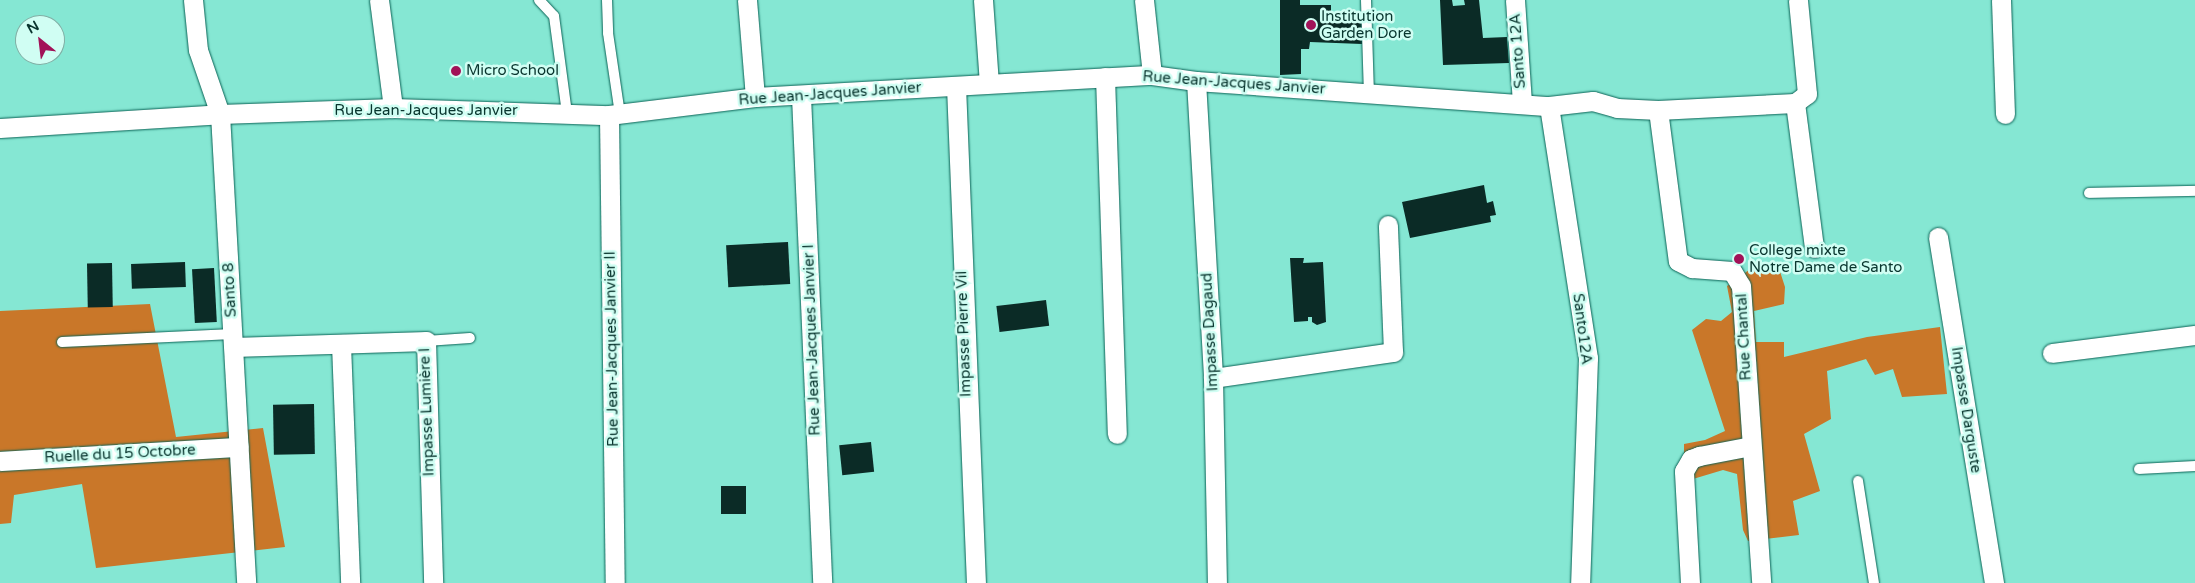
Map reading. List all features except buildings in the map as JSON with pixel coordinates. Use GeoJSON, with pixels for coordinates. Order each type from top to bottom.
{"type":"FeatureCollection","features":[{"type":"Feature","properties":{"kind":"street","name":"Santo 8"},"geometry":{"type":"LineString","coordinates":[[193,0],[198,50],[220,114],[240,447],[246,583]]}},
{"type":"Feature","properties":{"kind":"street"},"geometry":{"type":"LineString","coordinates":[[379,0],[393,108]]}},
{"type":"Feature","properties":{"kind":"street"},"geometry":{"type":"LineString","coordinates":[[748,0],[754,97]]}},
{"type":"Feature","properties":{"kind":"street"},"geometry":{"type":"LineString","coordinates":[[983,0],[989,83]]}},
{"type":"Feature","properties":{"kind":"street"},"geometry":{"type":"LineString","coordinates":[[1144,0],[1152,75]]}},
{"type":"Feature","properties":{"kind":"street","name":"Santo 12A"},"geometry":{"type":"LineString","coordinates":[[1515,0],[1522,102]]}},
{"type":"Feature","properties":{"kind":"street"},"geometry":{"type":"LineString","coordinates":[[1798,0],[1807,94],[1794,103],[1814,248]]}},
{"type":"Feature","properties":{"kind":"street"},"geometry":{"type":"LineString","coordinates":[[2001,0],[2005,114]]}},
{"type":"Feature","properties":{"kind":"street","name":"Rue Jean-Jacques Janvier"},"geometry":{"type":"LineString","coordinates":[[0,128],[220,114],[393,108],[615,114],[754,97],[801,96],[989,83],[1152,75],[1196,81],[1522,102],[1549,106],[1593,101],[1617,108],[1658,110],[1794,103]]}},
{"type":"Feature","properties":{"kind":"street"},"geometry":{"type":"LineString","coordinates":[[1105,77],[1117,434]]}},
{"type":"Feature","properties":{"kind":"street","name":"Impasse Dagaud"},"geometry":{"type":"LineString","coordinates":[[1196,81],[1213,378],[1217,583]]}},
{"type":"Feature","properties":{"kind":"street","name":"Impasse Pierre Vil"},"geometry":{"type":"LineString","coordinates":[[956,86],[976,583]]}},
{"type":"Feature","properties":{"kind":"street","name":"Rue Jean-Jacques Janvier I"},"geometry":{"type":"LineString","coordinates":[[801,96],[822,583]]}},
{"type":"Feature","properties":{"kind":"street","name":"Santo12A"},"geometry":{"type":"LineString","coordinates":[[1549,106],[1588,358],[1580,583]]}},
{"type":"Feature","properties":{"kind":"street","name":"Rue Chantal"},"geometry":{"type":"LineString","coordinates":[[1658,110],[1678,261],[1692,268],[1732,271],[1741,286],[1750,446],[1761,583]]}},
{"type":"Feature","properties":{"kind":"street","name":"Rue Jean-Jacques Janvier II"},"geometry":{"type":"LineString","coordinates":[[615,114],[615,583]]}},
{"type":"Feature","properties":{"kind":"street"},"geometry":{"type":"LineString","coordinates":[[1213,378],[1393,352],[1388,224]]}},
{"type":"Feature","properties":{"kind":"street","name":"Impasse Darguste"},"geometry":{"type":"LineString","coordinates":[[1938,237],[1994,583]]}},
{"type":"Feature","properties":{"kind":"street"},"geometry":{"type":"LineString","coordinates":[[2052,353],[2195,335]]}},
{"type":"Feature","properties":{"kind":"street","name":"Impasse Lumière I"},"geometry":{"type":"LineString","coordinates":[[233,341],[341,344],[426,342],[432,583]]}},
{"type":"Feature","properties":{"kind":"street"},"geometry":{"type":"LineString","coordinates":[[341,344],[350,583]]}},
{"type":"Feature","properties":{"kind":"street"},"geometry":{"type":"LineString","coordinates":[[1690,583],[1684,471],[1691,459],[1750,446]]}},
{"type":"Feature","properties":{"kind":"street","name":"Ruelle du 15 Octobre"},"geometry":{"type":"LineString","coordinates":[[0,461],[240,447]]}},
{"type":"Feature","properties":{"kind":"lane"},"geometry":{"type":"LineString","coordinates":[[538,0],[554,16],[567,113]]}},
{"type":"Feature","properties":{"kind":"lane"},"geometry":{"type":"LineString","coordinates":[[607,0],[615,114]]}},
{"type":"Feature","properties":{"kind":"lane"},"geometry":{"type":"LineString","coordinates":[[1366,0],[1369,93]]}},
{"type":"Feature","properties":{"kind":"lane"},"geometry":{"type":"LineString","coordinates":[[2089,193],[2195,191]]}},
{"type":"Feature","properties":{"kind":"lane"},"geometry":{"type":"LineString","coordinates":[[426,342],[470,338]]}},
{"type":"Feature","properties":{"kind":"lane"},"geometry":{"type":"LineString","coordinates":[[62,342],[233,341]]}},
{"type":"Feature","properties":{"kind":"lane"},"geometry":{"type":"LineString","coordinates":[[2139,469],[2195,466]]}},
{"type":"Feature","properties":{"kind":"lane"},"geometry":{"type":"LineString","coordinates":[[1858,481],[1874,583]]}},
{"type":"Feature","properties":{"kind":"shaded area"},"geometry":{"type":"Polygon","coordinates":[[[1777,262],[1785,287],[1784,304],[1754,311],[1756,342],[1784,342],[1784,357],[1867,337],[1940,327],[1947,394],[1902,397],[1893,369],[1875,375],[1866,359],[1827,371],[1831,419],[1804,434],[1820,491],[1793,501],[1799,535],[1748,541],[1743,530],[1737,474],[1723,470],[1693,479],[1684,453],[1684,444],[1705,440],[1725,431],[1692,330],[1706,319],[1721,321],[1732,312],[1727,286],[1753,267],[1777,262]]]}},
{"type":"Feature","properties":{"kind":"shaded area"},"geometry":{"type":"Polygon","coordinates":[[[150,304],[176,437],[263,428],[285,547],[96,568],[82,484],[14,495],[11,523],[0,524],[0,311],[150,304]]]}},
{"type":"Feature","properties":{"kind":"place","name":"Institution Garden Dore"},"geometry":{"type":"Point","coordinates":[1311,25]}},
{"type":"Feature","properties":{"kind":"place","name":"Micro School"},"geometry":{"type":"Point","coordinates":[456,71]}},
{"type":"Feature","properties":{"kind":"place","name":"College mixte Notre Dame de Santo"},"geometry":{"type":"Point","coordinates":[1739,259]}}]}
